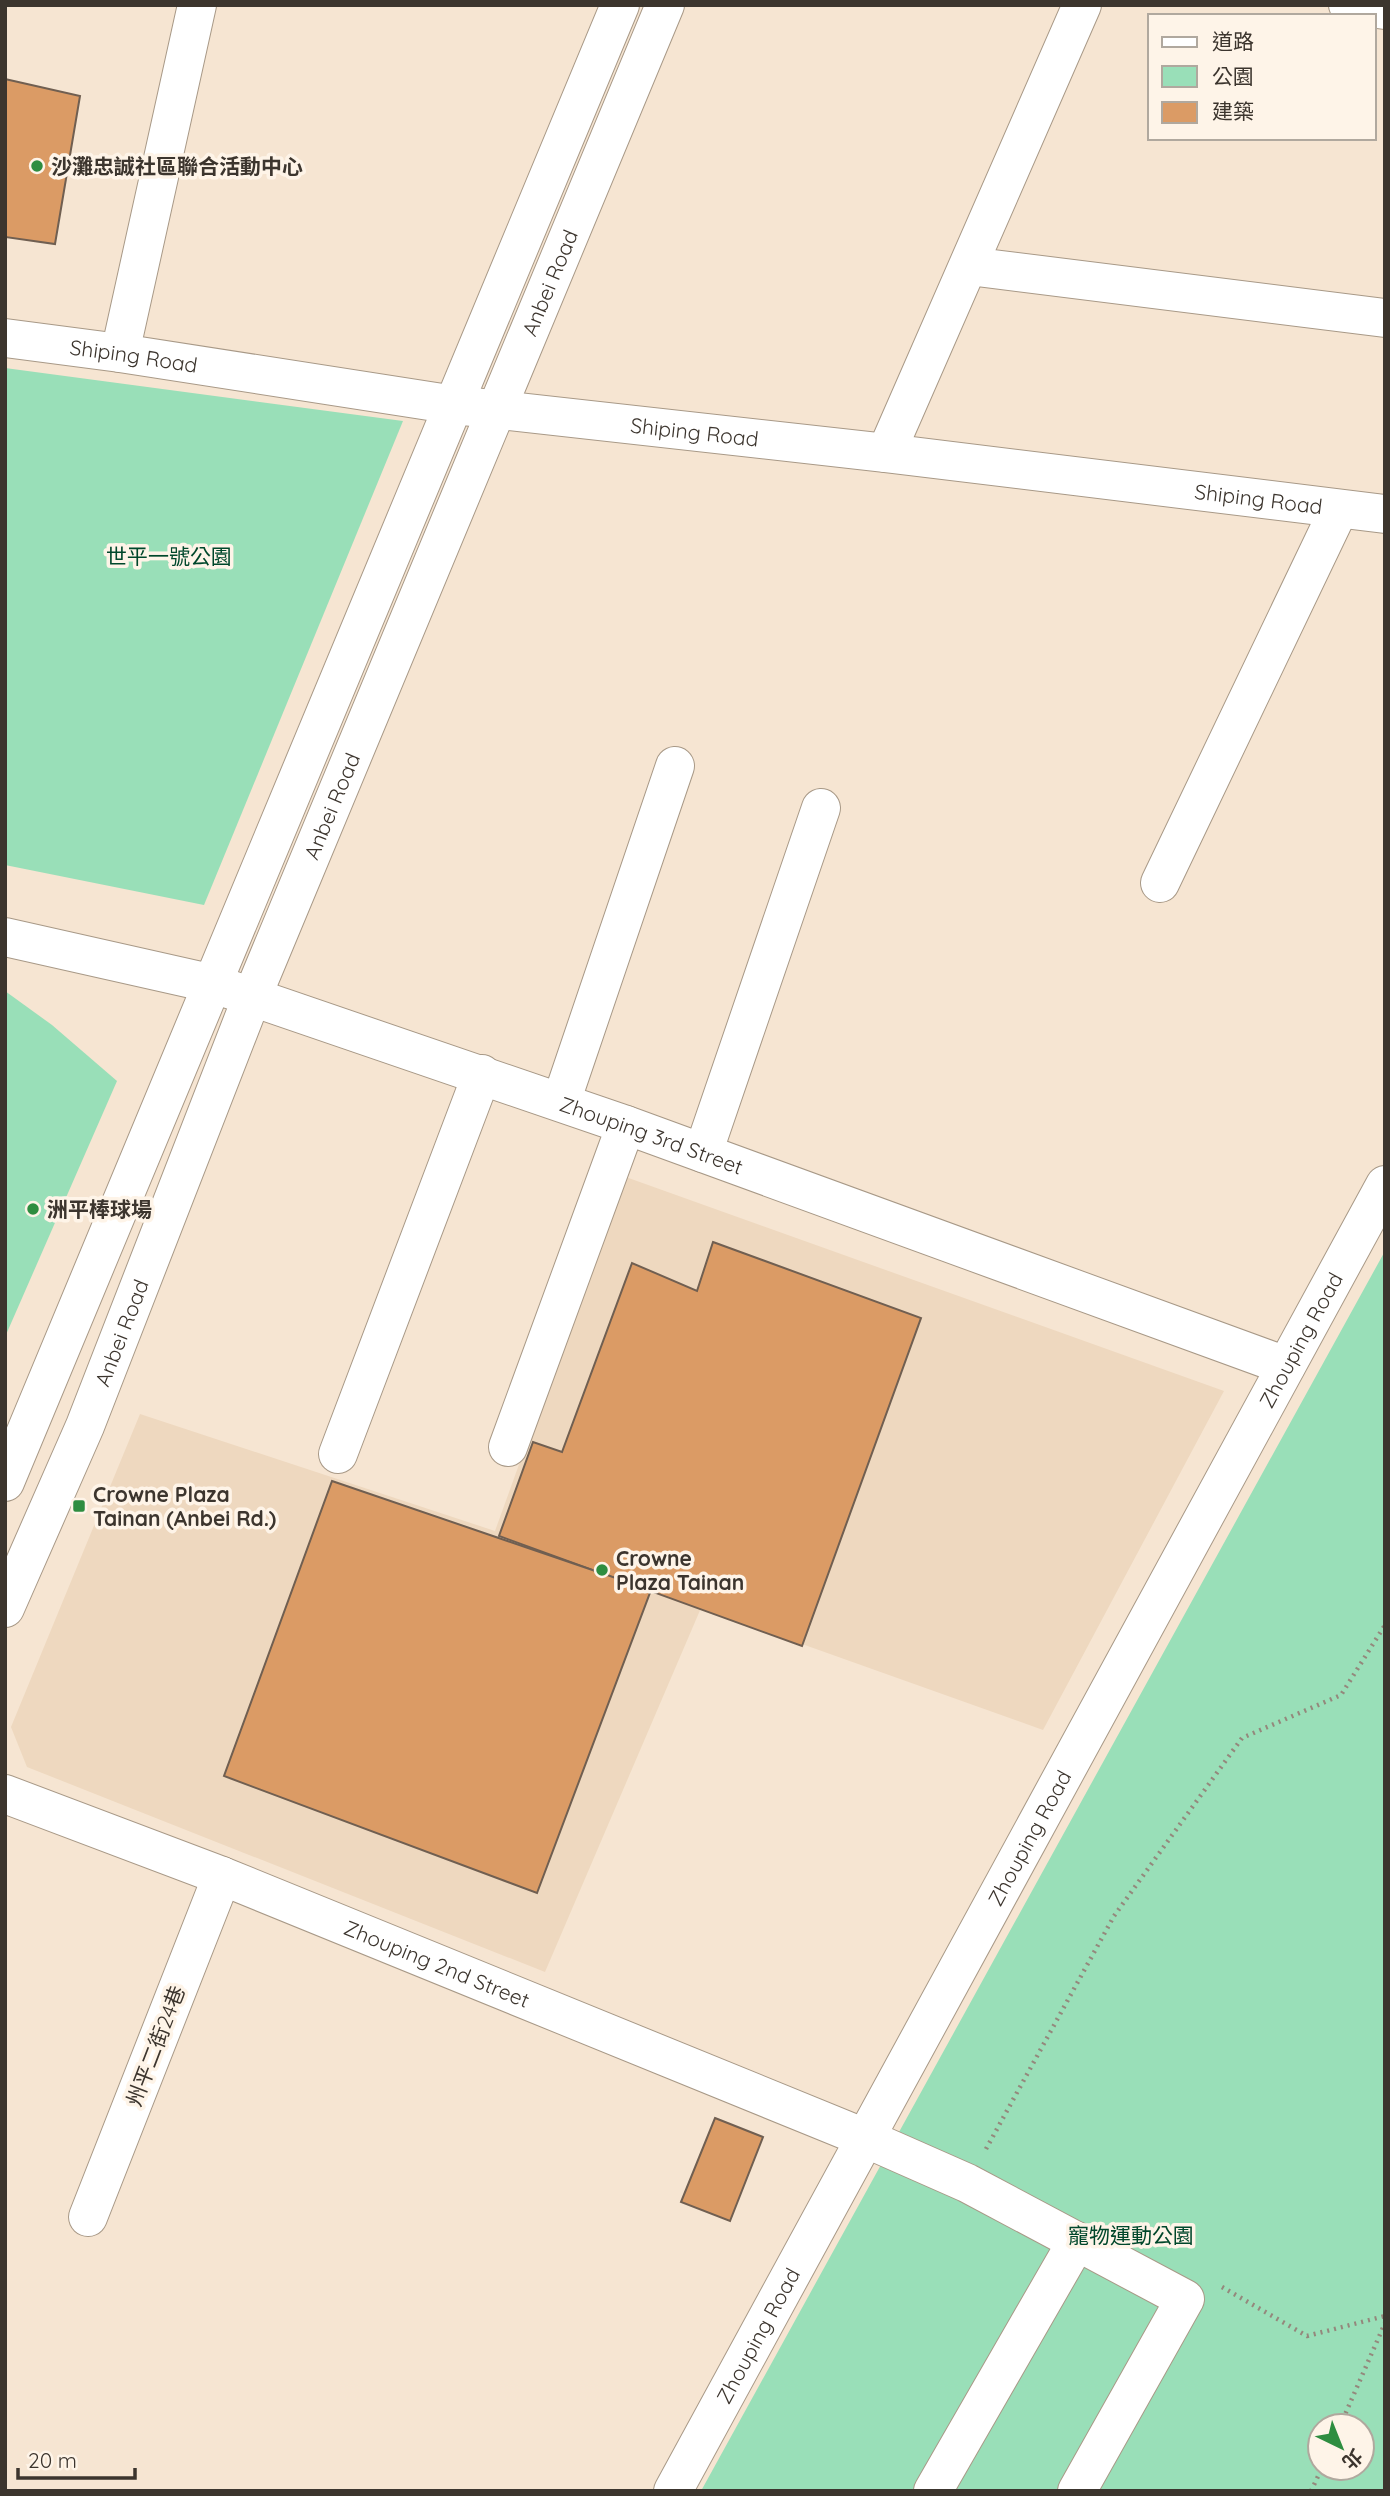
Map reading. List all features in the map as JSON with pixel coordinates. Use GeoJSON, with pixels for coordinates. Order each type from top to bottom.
{"type":"FeatureCollection","features":[{"type":"Feature","properties":{"kind":"street"},"geometry":{"type":"LineString","coordinates":[[120,353],[197,5]]}},
{"type":"Feature","properties":{"kind":"street","name":"Anbei Road"},"geometry":{"type":"LineString","coordinates":[[5,1482],[215,984],[620,5]]}},
{"type":"Feature","properties":{"kind":"street","name":"Anbei Road"},"geometry":{"type":"LineString","coordinates":[[5,1608],[85,1426],[252,998],[664,5]]}},
{"type":"Feature","properties":{"kind":"street"},"geometry":{"type":"LineString","coordinates":[[886,453],[1082,5]]}},
{"type":"Feature","properties":{"kind":"street"},"geometry":{"type":"LineString","coordinates":[[1348,5],[1385,10]]}},
{"type":"Feature","properties":{"kind":"street"},"geometry":{"type":"LineString","coordinates":[[969,265],[1385,318]]}},
{"type":"Feature","properties":{"kind":"street","name":"Shiping Road"},"geometry":{"type":"LineString","coordinates":[[5,338],[455,405],[886,453],[1385,514]]}},
{"type":"Feature","properties":{"kind":"street"},"geometry":{"type":"LineString","coordinates":[[1160,883],[1339,509]]}},
{"type":"Feature","properties":{"kind":"street"},"geometry":{"type":"LineString","coordinates":[[561,1102],[675,766]]}},
{"type":"Feature","properties":{"kind":"street"},"geometry":{"type":"LineString","coordinates":[[703,1153],[821,808]]}},
{"type":"Feature","properties":{"kind":"street","name":"Zhouping 3rd Street"},"geometry":{"type":"LineString","coordinates":[[5,937],[215,984],[626,1125],[1286,1366]]}},
{"type":"Feature","properties":{"kind":"street"},"geometry":{"type":"LineString","coordinates":[[338,1454],[482,1074]]}},
{"type":"Feature","properties":{"kind":"street"},"geometry":{"type":"LineString","coordinates":[[508,1447],[626,1125]]}},
{"type":"Feature","properties":{"kind":"street","name":"Zhouping Road"},"geometry":{"type":"LineString","coordinates":[[673,2491],[1385,1185]]}},
{"type":"Feature","properties":{"kind":"street","name":"Zhouping 2nd Street"},"geometry":{"type":"LineString","coordinates":[[5,1794],[222,1876],[865,2138],[967,2183],[1185,2298]]}},
{"type":"Feature","properties":{"kind":"street","name":"州平二街24巷"},"geometry":{"type":"LineString","coordinates":[[88,2217],[222,1876]]}},
{"type":"Feature","properties":{"kind":"street"},"geometry":{"type":"LineString","coordinates":[[933,2491],[1077,2241]]}},
{"type":"Feature","properties":{"kind":"street"},"geometry":{"type":"LineString","coordinates":[[1077,2491],[1185,2298]]}},
{"type":"Feature","properties":{"kind":"path"},"geometry":{"type":"LineString","coordinates":[[967,2183],[1114,1916],[1242,1738],[1341,1695],[1385,1625]]}},
{"type":"Feature","properties":{"kind":"path"},"geometry":{"type":"LineString","coordinates":[[1185,2298],[1221,2287],[1307,2336],[1385,2316]]}},
{"type":"Feature","properties":{"kind":"path"},"geometry":{"type":"LineString","coordinates":[[1346,2412],[1385,2323]]}},
{"type":"Feature","properties":{"kind":"shaded area","name":"Crowne Plaza Tainan"},"geometry":{"type":"Polygon","coordinates":[[[623,1176],[1224,1391],[1043,1730],[701,1608],[545,1972],[27,1767],[11,1727],[140,1414],[495,1531],[623,1176]]]}},
{"type":"Feature","properties":{"kind":"green space","name":"世平一號公園"},"geometry":{"type":"Polygon","coordinates":[[[5,368],[403,421],[204,905],[5,865],[5,368]]]}},
{"type":"Feature","properties":{"kind":"green space","name":"洲平棒球場"},"geometry":{"type":"Polygon","coordinates":[[[5,991],[52,1025],[117,1081],[5,1337],[5,991]]]}},
{"type":"Feature","properties":{"kind":"green space","name":"寵物運動公園"},"geometry":{"type":"Polygon","coordinates":[[[1385,1251],[1385,2491],[701,2491],[1385,1251]]]}},
{"type":"Feature","properties":{"kind":"building","name":"沙灘忠誠社區聯合活動中心"},"geometry":{"type":"Polygon","coordinates":[[[5,79],[80,96],[55,244],[5,237],[5,79]]]}},
{"type":"Feature","properties":{"kind":"building"},"geometry":{"type":"Polygon","coordinates":[[[713,1242],[921,1318],[802,1646],[499,1536],[533,1442],[562,1452],[632,1263],[697,1291],[713,1242]]]}},
{"type":"Feature","properties":{"kind":"building"},"geometry":{"type":"Polygon","coordinates":[[[332,1481],[651,1590],[537,1893],[224,1776],[332,1481]]]}},
{"type":"Feature","properties":{"kind":"building"},"geometry":{"type":"Polygon","coordinates":[[[715,2118],[763,2137],[730,2221],[681,2202],[715,2118]]]}},
{"type":"Feature","properties":{"kind":"place","name":"沙灘忠誠社區聯合活動中心"},"geometry":{"type":"Point","coordinates":[37,166]}},
{"type":"Feature","properties":{"kind":"place","name":"洲平棒球場"},"geometry":{"type":"Point","coordinates":[33,1209]}},
{"type":"Feature","properties":{"kind":"place","name":"Crowne Plaza Tainan (Anbei Rd.)"},"geometry":{"type":"Point","coordinates":[79,1506]}},
{"type":"Feature","properties":{"kind":"place","name":"Crowne Plaza Tainan"},"geometry":{"type":"Point","coordinates":[602,1570]}}]}
